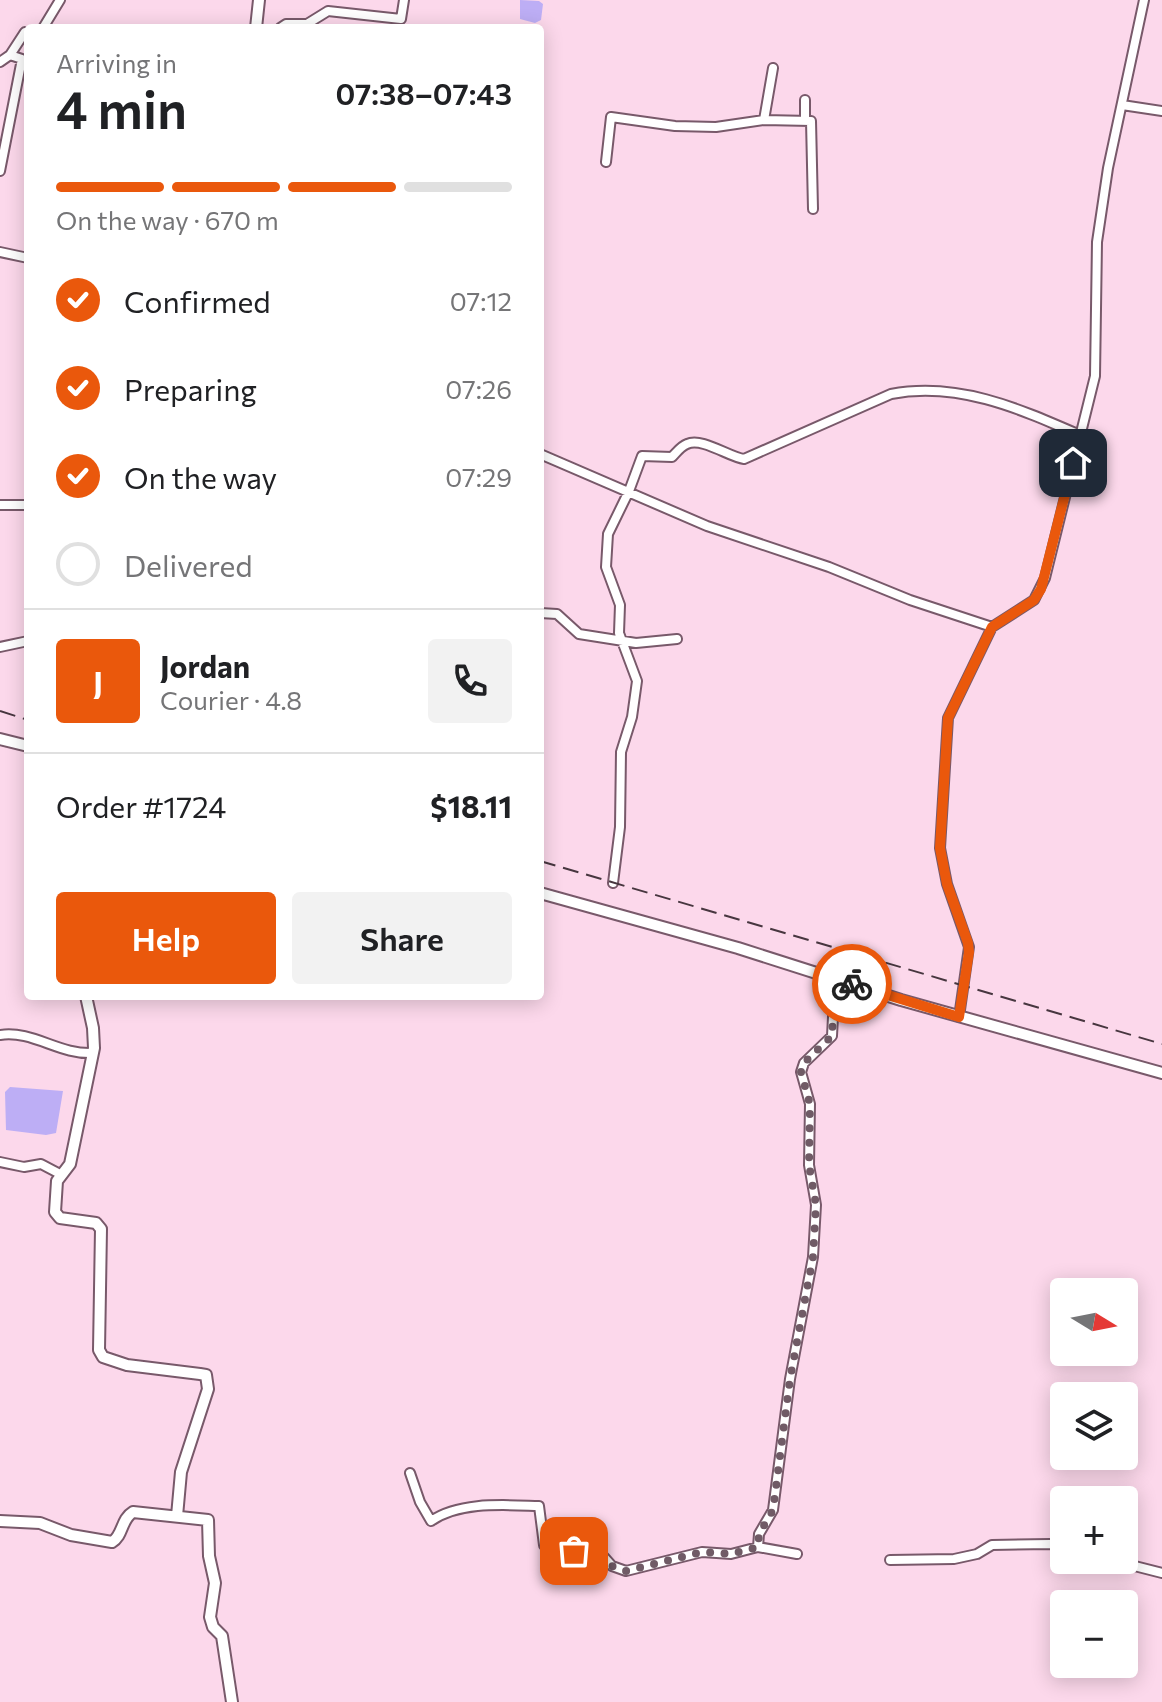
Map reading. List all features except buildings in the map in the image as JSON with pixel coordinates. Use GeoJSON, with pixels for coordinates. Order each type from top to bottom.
{"type":"FeatureCollection","features":[{"type":"Feature","properties":{"kind":"street"},"geometry":{"type":"LineString","coordinates":[[45,24],[60,0]]}},
{"type":"Feature","properties":{"kind":"street"},"geometry":{"type":"LineString","coordinates":[[256,24],[259,0]]}},
{"type":"Feature","properties":{"kind":"street"},"geometry":{"type":"LineString","coordinates":[[286,24],[307,24],[328,11],[401,19],[404,0]]}},
{"type":"Feature","properties":{"kind":"street"},"geometry":{"type":"LineString","coordinates":[[959,1017],[969,947],[947,884],[940,848],[945,743],[951,709],[992,627],[1034,600],[1041,589],[1095,376],[1097,242],[1108,168],[1144,0]]}},
{"type":"Feature","properties":{"kind":"street"},"geometry":{"type":"LineString","coordinates":[[0,62],[10,55],[24,34]]}},
{"type":"Feature","properties":{"kind":"street"},"geometry":{"type":"LineString","coordinates":[[10,55],[24,60]]}},
{"type":"Feature","properties":{"kind":"street"},"geometry":{"type":"LineString","coordinates":[[0,171],[24,64]]}},
{"type":"Feature","properties":{"kind":"street"},"geometry":{"type":"LineString","coordinates":[[764,120],[773,68]]}},
{"type":"Feature","properties":{"kind":"street"},"geometry":{"type":"LineString","coordinates":[[805,100],[805,121]]}},
{"type":"Feature","properties":{"kind":"street"},"geometry":{"type":"LineString","coordinates":[[1122,105],[1162,111]]}},
{"type":"Feature","properties":{"kind":"street"},"geometry":{"type":"LineString","coordinates":[[606,162],[611,117],[675,126],[716,127],[764,120],[811,121],[813,209]]}},
{"type":"Feature","properties":{"kind":"street"},"geometry":{"type":"LineString","coordinates":[[0,252],[24,257]]}},
{"type":"Feature","properties":{"kind":"street"},"geometry":{"type":"LineString","coordinates":[[613,883],[620,827],[621,752],[632,717],[637,681],[619,633],[620,605],[606,567],[608,534],[642,456],[672,457],[691,442],[719,448],[735,458],[744,459],[891,394],[905,391],[951,392],[1007,403],[1080,435]]}},
{"type":"Feature","properties":{"kind":"street"},"geometry":{"type":"LineString","coordinates":[[544,456],[707,526],[992,627]]}},
{"type":"Feature","properties":{"kind":"street"},"geometry":{"type":"LineString","coordinates":[[0,505],[24,505]]}},
{"type":"Feature","properties":{"kind":"street"},"geometry":{"type":"LineString","coordinates":[[544,613],[557,614],[579,634],[623,642],[677,639]]}},
{"type":"Feature","properties":{"kind":"street"},"geometry":{"type":"LineString","coordinates":[[0,647],[24,642]]}},
{"type":"Feature","properties":{"kind":"street"},"geometry":{"type":"LineString","coordinates":[[0,739],[24,745]]}},
{"type":"Feature","properties":{"kind":"street"},"geometry":{"type":"LineString","coordinates":[[544,894],[738,948],[959,1017],[1162,1073]]}},
{"type":"Feature","properties":{"kind":"street"},"geometry":{"type":"LineString","coordinates":[[758,1547],[759,1534],[773,1510],[790,1379],[813,1257],[816,1205],[809,1165],[810,1104],[801,1072],[804,1063],[832,1036],[835,979]]}},
{"type":"Feature","properties":{"kind":"street"},"geometry":{"type":"LineString","coordinates":[[87,1000],[95,1038],[93,1053],[70,1164],[60,1174],[54,1204],[57,1216],[69,1221],[96,1223],[102,1235],[100,1354],[127,1365],[206,1375],[208,1380],[208,1389],[181,1472],[177,1516]]}},
{"type":"Feature","properties":{"kind":"street"},"geometry":{"type":"LineString","coordinates":[[0,1035],[37,1040],[63,1051],[93,1053]]}},
{"type":"Feature","properties":{"kind":"street"},"geometry":{"type":"LineString","coordinates":[[0,1162],[24,1167],[41,1164],[60,1174]]}},
{"type":"Feature","properties":{"kind":"street"},"geometry":{"type":"LineString","coordinates":[[410,1473],[420,1502],[431,1521],[443,1513],[476,1507],[539,1506],[544,1545],[604,1557],[612,1566],[626,1571],[702,1552],[731,1554],[758,1547],[797,1554]]}},
{"type":"Feature","properties":{"kind":"street"},"geometry":{"type":"LineString","coordinates":[[0,1521],[40,1523],[71,1535],[112,1542],[117,1539],[130,1513],[206,1519],[209,1522],[209,1556],[215,1583],[210,1617],[213,1627],[222,1636],[232,1702]]}},
{"type":"Feature","properties":{"kind":"street"},"geometry":{"type":"LineString","coordinates":[[890,1560],[954,1559],[977,1554],[992,1545],[1050,1544]]}},
{"type":"Feature","properties":{"kind":"street"},"geometry":{"type":"LineString","coordinates":[[1138,1567],[1162,1573]]}},
{"type":"Feature","properties":{"kind":"shaded area"},"geometry":{"type":"Polygon","coordinates":[[[520,0],[543,4],[541,20],[535,23],[520,19],[520,0]]]}},
{"type":"Feature","properties":{"kind":"shaded area"},"geometry":{"type":"Polygon","coordinates":[[[10,1087],[63,1091],[56,1133],[46,1135],[6,1130],[5,1092],[10,1087]]]}},
{"type":"Feature","properties":{"kind":"railway"},"geometry":{"type":"LineString","coordinates":[[0,711],[24,719]]}},
{"type":"Feature","properties":{"kind":"railway"},"geometry":{"type":"LineString","coordinates":[[544,862],[1162,1044]]}},
{"type":"Feature","properties":{"kind":"way so far"},"geometry":{"type":"LineString","coordinates":[[574,1551],[604,1557],[612,1566],[626,1571],[702,1552],[731,1554],[758,1547],[759,1534],[773,1510],[790,1379],[813,1257],[816,1205],[809,1165],[810,1104],[801,1072],[804,1063],[832,1036],[835,979],[852,984]]}},
{"type":"Feature","properties":{"kind":"route"},"geometry":{"type":"LineString","coordinates":[[852,984],[959,1017],[968,943],[947,884],[940,848],[948,718],[992,627],[1034,600],[1041,589],[1073,463]]}}]}
